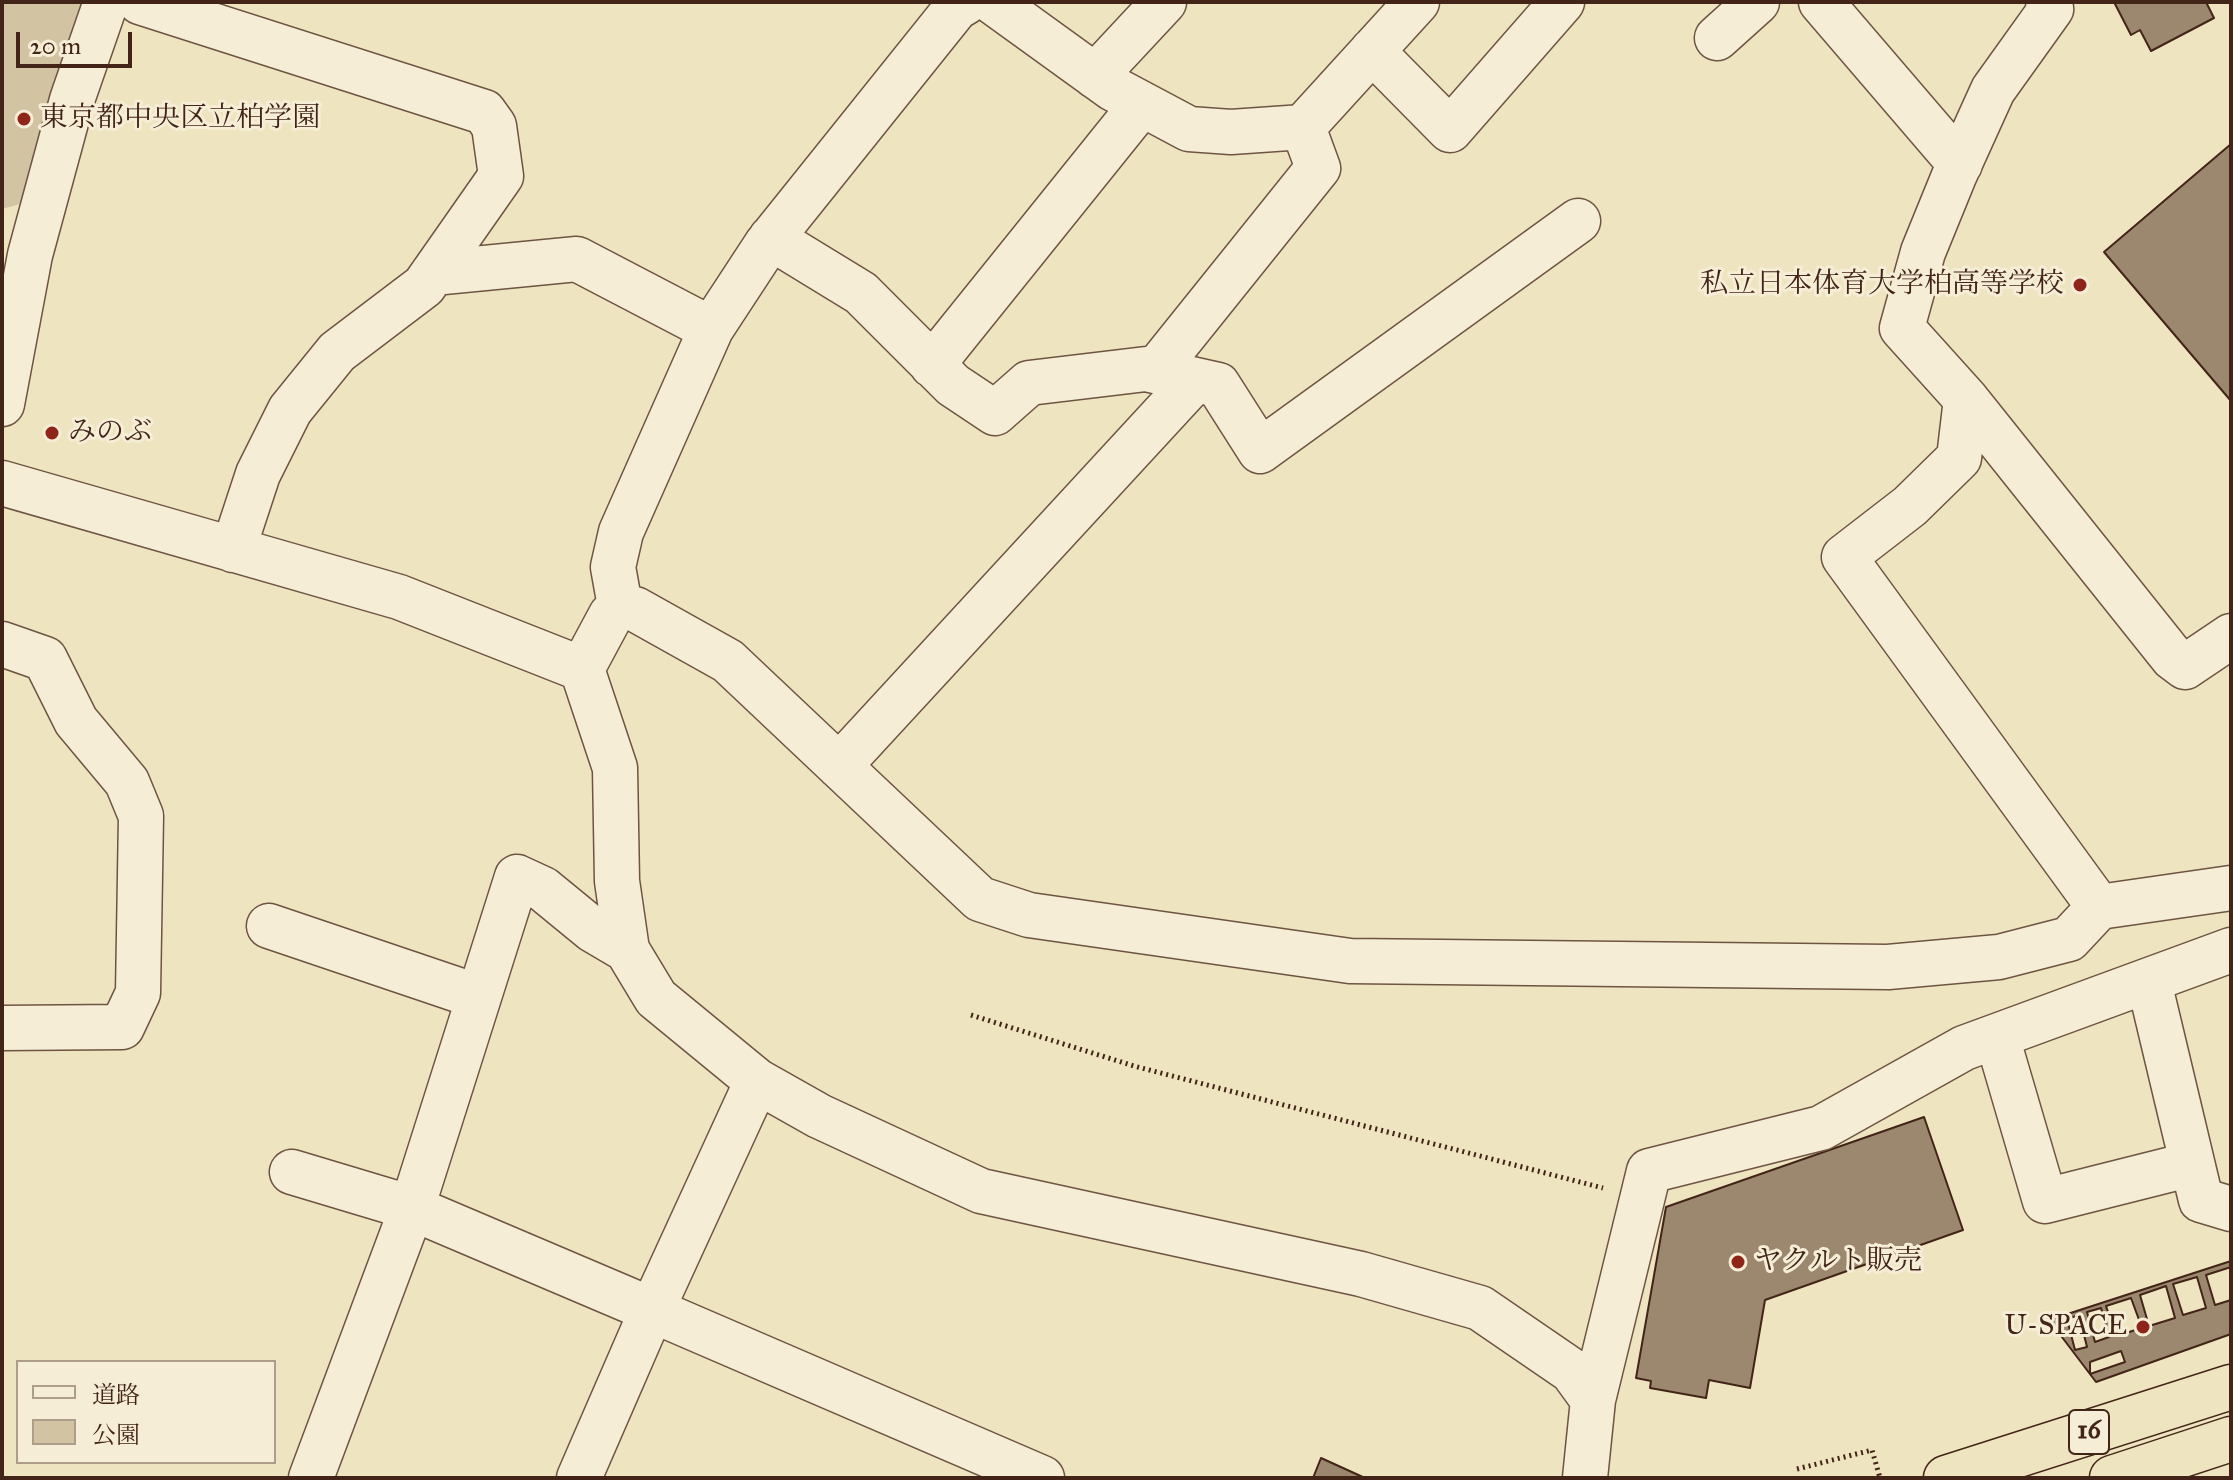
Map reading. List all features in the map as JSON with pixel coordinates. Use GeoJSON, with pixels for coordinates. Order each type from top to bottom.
{"type":"FeatureCollection","features":[{"type":"Feature","properties":{"kind":"highway","name":"16"},"geometry":{"type":"LineString","coordinates":[[1946,1478],[2231,1387]]}},
{"type":"Feature","properties":{"kind":"highway","name":"16"},"geometry":{"type":"LineString","coordinates":[[2112,1478],[2231,1439]]}},
{"type":"Feature","properties":{"kind":"street"},"geometry":{"type":"LineString","coordinates":[[2,404],[16,246],[106,2]]}},
{"type":"Feature","properties":{"kind":"street"},"geometry":{"type":"LineString","coordinates":[[140,2],[484,112],[494,126],[501,176],[424,286],[337,352],[290,410],[258,474],[233,550]]}},
{"type":"Feature","properties":{"kind":"street"},"geometry":{"type":"LineString","coordinates":[[620,606],[613,567],[621,532],[711,329],[771,238],[956,8],[966,2]]}},
{"type":"Feature","properties":{"kind":"street"},"geometry":{"type":"LineString","coordinates":[[993,2],[1095,76],[1142,104],[1189,129],[1231,132],[1303,127],[1417,2]]}},
{"type":"Feature","properties":{"kind":"street"},"geometry":{"type":"LineString","coordinates":[[1095,76],[1164,2]]}},
{"type":"Feature","properties":{"kind":"street"},"geometry":{"type":"LineString","coordinates":[[1372,51],[1450,130],[1562,2]]}},
{"type":"Feature","properties":{"kind":"street"},"geometry":{"type":"LineString","coordinates":[[1717,38],[1757,2]]}},
{"type":"Feature","properties":{"kind":"street"},"geometry":{"type":"LineString","coordinates":[[1821,2],[1960,164]]}},
{"type":"Feature","properties":{"kind":"street"},"geometry":{"type":"LineString","coordinates":[[2048,2],[2051,9],[1993,90],[1923,252],[1902,328],[1966,399],[2173,658],[2185,667],[2231,636]]}},
{"type":"Feature","properties":{"kind":"street"},"geometry":{"type":"LineString","coordinates":[[932,365],[1142,104]]}},
{"type":"Feature","properties":{"kind":"street"},"geometry":{"type":"LineString","coordinates":[[839,766],[1175,376],[1318,168],[1303,127]]}},
{"type":"Feature","properties":{"kind":"street"},"geometry":{"type":"LineString","coordinates":[[771,238],[861,293],[953,385],[995,413],[1029,383],[1175,376],[1218,385],[1260,451],[1578,221]]}},
{"type":"Feature","properties":{"kind":"street"},"geometry":{"type":"LineString","coordinates":[[433,273],[577,259],[711,329]]}},
{"type":"Feature","properties":{"kind":"street"},"geometry":{"type":"LineString","coordinates":[[1966,399],[1959,458],[1910,506],[1844,557],[2099,907]]}},
{"type":"Feature","properties":{"kind":"street"},"geometry":{"type":"LineString","coordinates":[[2,483],[399,597],[582,669]]}},
{"type":"Feature","properties":{"kind":"street"},"geometry":{"type":"LineString","coordinates":[[620,606],[611,615],[582,669],[615,768],[617,881],[627,950],[656,998],[757,1081],[819,1116],[981,1191],[1361,1274],[1480,1308],[1572,1371],[1593,1400]]}},
{"type":"Feature","properties":{"kind":"street"},"geometry":{"type":"LineString","coordinates":[[620,606],[635,609],[682,632],[728,661],[980,899],[1029,915],[1350,961],[1888,967],[1999,957],[2069,939],[2099,907],[2231,888]]}},
{"type":"Feature","properties":{"kind":"street"},"geometry":{"type":"LineString","coordinates":[[2,644],[45,659],[76,721],[127,782],[141,816],[138,993],[122,1027],[2,1028]]}},
{"type":"Feature","properties":{"kind":"street"},"geometry":{"type":"LineString","coordinates":[[311,1478],[412,1208],[517,877],[543,889],[593,930],[627,950]]}},
{"type":"Feature","properties":{"kind":"street"},"geometry":{"type":"LineString","coordinates":[[269,926],[479,997]]}},
{"type":"Feature","properties":{"kind":"street"},"geometry":{"type":"LineString","coordinates":[[1585,1478],[1593,1400],[1649,1171],[1821,1128],[1964,1048],[2231,950]]}},
{"type":"Feature","properties":{"kind":"street"},"geometry":{"type":"LineString","coordinates":[[2149,982],[2201,1200],[2231,1209]]}},
{"type":"Feature","properties":{"kind":"street"},"geometry":{"type":"LineString","coordinates":[[1997,1037],[2045,1201],[2192,1164]]}},
{"type":"Feature","properties":{"kind":"street"},"geometry":{"type":"LineString","coordinates":[[579,1478],[757,1081]]}},
{"type":"Feature","properties":{"kind":"street"},"geometry":{"type":"LineString","coordinates":[[292,1172],[412,1208],[652,1310],[996,1469],[1042,1478]]}},
{"type":"Feature","properties":{"kind":"path"},"geometry":{"type":"LineString","coordinates":[[971,1015],[1134,1066],[1643,1199]]}},
{"type":"Feature","properties":{"kind":"path"},"geometry":{"type":"LineString","coordinates":[[1797,1469],[1872,1450],[1880,1478]]}},
{"type":"Feature","properties":{"kind":"green space","name":"東京都中央区立柏学園"},"geometry":{"type":"Polygon","coordinates":[[[2,2],[84,2],[70,35],[20,204],[2,209],[2,2]]]}},
{"type":"Feature","properties":{"kind":"building"},"geometry":{"type":"Polygon","coordinates":[[[2114,2],[2206,2],[2214,18],[2151,51],[2140,30],[2131,35],[2114,2]]]}},
{"type":"Feature","properties":{"kind":"building"},"geometry":{"type":"Polygon","coordinates":[[[2231,144],[2231,401],[2104,252],[2231,144]]]}},
{"type":"Feature","properties":{"kind":"building"},"geometry":{"type":"Polygon","coordinates":[[[1924,1117],[1963,1230],[1765,1300],[1750,1388],[1709,1380],[1706,1398],[1650,1388],[1651,1381],[1636,1378],[1666,1207],[1924,1117]]]}},
{"type":"Feature","properties":{"kind":"building","name":"U-SPACE"},"geometry":{"type":"Polygon","coordinates":[[[2231,1261],[2231,1334],[2096,1382],[2049,1320],[2231,1261]]]}},
{"type":"Feature","properties":{"kind":"building"},"geometry":{"type":"Polygon","coordinates":[[[2231,1267],[2231,1300],[2215,1305],[2206,1275],[2231,1267]]]}},
{"type":"Feature","properties":{"kind":"building"},"geometry":{"type":"Polygon","coordinates":[[[2197,1277],[2206,1308],[2183,1315],[2173,1284],[2197,1277]]]}},
{"type":"Feature","properties":{"kind":"building"},"geometry":{"type":"Polygon","coordinates":[[[2166,1286],[2175,1318],[2149,1326],[2140,1295],[2166,1286]]]}},
{"type":"Feature","properties":{"kind":"building"},"geometry":{"type":"Polygon","coordinates":[[[2131,1298],[2142,1328],[2116,1336],[2106,1306],[2131,1298]]]}},
{"type":"Feature","properties":{"kind":"building"},"geometry":{"type":"Polygon","coordinates":[[[2101,1308],[2109,1337],[2095,1342],[2087,1312],[2101,1308]]]}},
{"type":"Feature","properties":{"kind":"building"},"geometry":{"type":"Polygon","coordinates":[[[2079,1315],[2087,1347],[2075,1350],[2067,1319],[2079,1315]]]}},
{"type":"Feature","properties":{"kind":"building"},"geometry":{"type":"Polygon","coordinates":[[[2121,1351],[2125,1362],[2090,1374],[2090,1362],[2121,1351]]]}},
{"type":"Feature","properties":{"kind":"building"},"geometry":{"type":"Polygon","coordinates":[[[1321,1458],[1365,1478],[1313,1478],[1321,1458]]]}},
{"type":"Feature","properties":{"kind":"place","name":"東京都中央区立柏学園"},"geometry":{"type":"Point","coordinates":[24,119]}},
{"type":"Feature","properties":{"kind":"place","name":"私立日本体育大学柏高等学校"},"geometry":{"type":"Point","coordinates":[2080,285]}},
{"type":"Feature","properties":{"kind":"place","name":"みのぶ"},"geometry":{"type":"Point","coordinates":[52,433]}},
{"type":"Feature","properties":{"kind":"place","name":"ヤクルト販売"},"geometry":{"type":"Point","coordinates":[1738,1262]}},
{"type":"Feature","properties":{"kind":"place","name":"U-SPACE"},"geometry":{"type":"Point","coordinates":[2143,1327]}}]}
